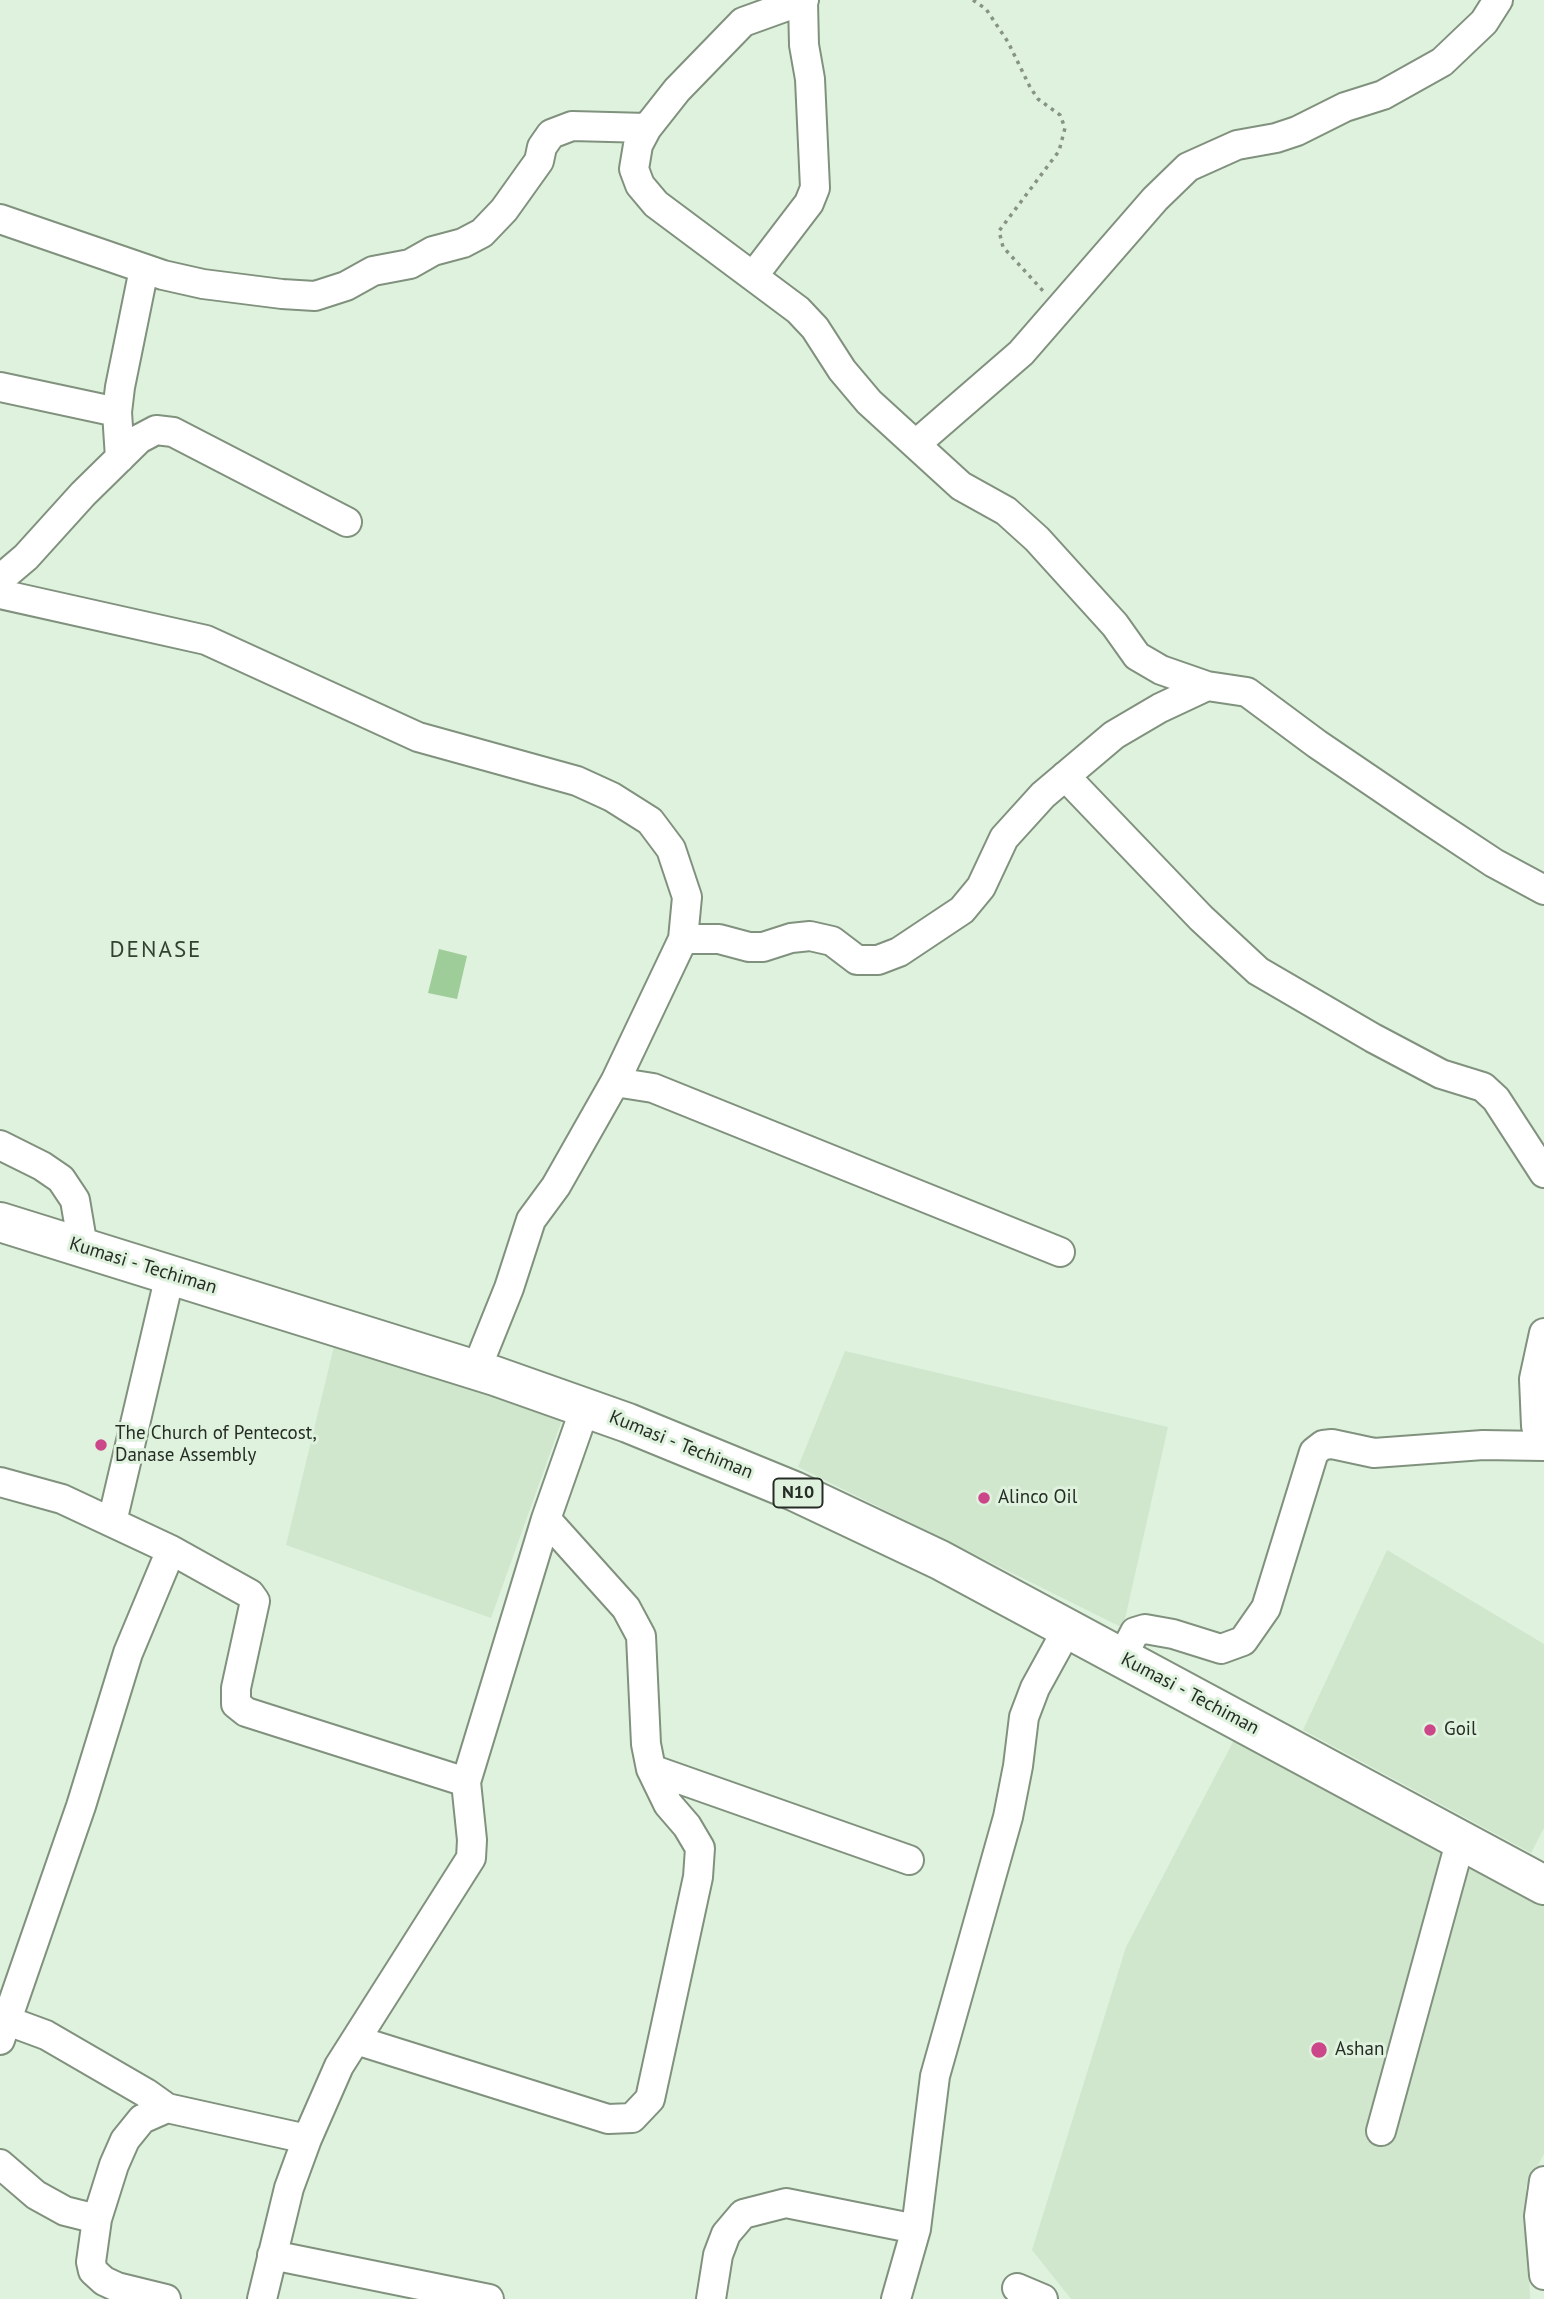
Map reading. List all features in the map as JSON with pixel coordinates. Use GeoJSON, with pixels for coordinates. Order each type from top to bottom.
{"type":"FeatureCollection","features":[{"type":"Feature","properties":{"kind":"highway","name":"Kumasi - Techiman"},"geometry":{"type":"LineString","coordinates":[[0,1222],[476,1370],[694,1449],[816,1501],[940,1560],[1544,1885]]}},
{"type":"Feature","properties":{"kind":"street"},"geometry":{"type":"LineString","coordinates":[[916,444],[1021,353],[1155,199],[1188,167],[1237,145],[1297,131],[1345,107],[1383,95],[1443,62],[1484,22],[1498,0]]}},
{"type":"Feature","properties":{"kind":"street"},"geometry":{"type":"LineString","coordinates":[[754,275],[808,203],[815,188],[803,1],[743,22],[677,90],[647,128],[638,145],[634,169],[640,185],[656,204],[680,224],[754,275],[798,310],[815,328],[842,370],[869,402],[961,486],[1006,510],[1037,539],[1115,625],[1137,656],[1161,670],[1207,685],[1247,692],[1317,744],[1426,818],[1494,863],[1544,890]]}},
{"type":"Feature","properties":{"kind":"street"},"geometry":{"type":"LineString","coordinates":[[0,219],[163,275],[203,284],[315,296],[346,286],[373,271],[410,264],[433,251],[463,243],[482,233],[504,211],[538,162],[542,147],[551,134],[572,125],[647,128]]}},
{"type":"Feature","properties":{"kind":"street"},"geometry":{"type":"LineString","coordinates":[[120,458],[117,412],[120,387],[144,269]]}},
{"type":"Feature","properties":{"kind":"street"},"geometry":{"type":"LineString","coordinates":[[0,387],[117,412]]}},
{"type":"Feature","properties":{"kind":"street"},"geometry":{"type":"LineString","coordinates":[[0,579],[26,558],[83,494],[139,439],[156,430],[173,432],[347,522]]}},
{"type":"Feature","properties":{"kind":"street"},"geometry":{"type":"LineString","coordinates":[[0,594],[206,640],[418,737],[577,781],[612,797],[650,821],[671,849],[687,897],[684,939],[615,1082],[556,1186],[531,1220],[509,1288],[476,1370]]}},
{"type":"Feature","properties":{"kind":"street"},"geometry":{"type":"LineString","coordinates":[[684,939],[719,939],[749,947],[763,947],[791,938],[810,936],[832,941],[857,960],[878,960],[899,952],[962,910],[981,887],[1004,838],[1043,795],[1114,735],[1207,685]]}},
{"type":"Feature","properties":{"kind":"street"},"geometry":{"type":"LineString","coordinates":[[1065,776],[1201,918],[1258,971],[1441,1074],[1483,1087],[1496,1100],[1544,1173]]}},
{"type":"Feature","properties":{"kind":"street"},"geometry":{"type":"LineString","coordinates":[[615,1082],[653,1088],[1060,1252]]}},
{"type":"Feature","properties":{"kind":"street"},"geometry":{"type":"LineString","coordinates":[[0,1145],[43,1166],[61,1179],[75,1200],[83,1247]]}},
{"type":"Feature","properties":{"kind":"street"},"geometry":{"type":"LineString","coordinates":[[112,1522],[170,1275]]}},
{"type":"Feature","properties":{"kind":"street"},"geometry":{"type":"LineString","coordinates":[[1122,1657],[1135,1632],[1145,1629],[1173,1634],[1221,1649],[1242,1642],[1266,1608],[1314,1452],[1323,1445],[1332,1444],[1374,1453],[1544,1443],[1536,1426],[1534,1379],[1544,1333]]}},
{"type":"Feature","properties":{"kind":"street"},"geometry":{"type":"LineString","coordinates":[[262,2299],[289,2188],[339,2066],[471,1858],[472,1840],[466,1782],[546,1519],[585,1408]]}},
{"type":"Feature","properties":{"kind":"street"},"geometry":{"type":"LineString","coordinates":[[0,1482],[62,1499],[172,1550],[250,1594],[255,1601],[236,1688],[236,1704],[246,1712],[466,1782]]}},
{"type":"Feature","properties":{"kind":"street"},"geometry":{"type":"LineString","coordinates":[[356,2040],[608,2119],[632,2118],[650,2099],[698,1877],[700,1848],[687,1826],[668,1804],[651,1769],[646,1744],[641,1636],[626,1608],[546,1519]]}},
{"type":"Feature","properties":{"kind":"street"},"geometry":{"type":"LineString","coordinates":[[172,1550],[128,1653],[80,1806],[3,2028],[46,2035],[167,2108],[307,2139]]}},
{"type":"Feature","properties":{"kind":"street"},"geometry":{"type":"LineString","coordinates":[[896,2299],[916,2229],[935,2076],[1008,1817],[1024,1717],[1035,1688],[1068,1628]]}},
{"type":"Feature","properties":{"kind":"street"},"geometry":{"type":"LineString","coordinates":[[651,1769],[909,1860]]}},
{"type":"Feature","properties":{"kind":"street"},"geometry":{"type":"LineString","coordinates":[[1381,2131],[1461,1839]]}},
{"type":"Feature","properties":{"kind":"street"},"geometry":{"type":"LineString","coordinates":[[160,2298],[104,2281],[93,2271],[91,2262],[97,2219],[125,2140],[142,2119],[167,2108]]}},
{"type":"Feature","properties":{"kind":"street"},"geometry":{"type":"LineString","coordinates":[[0,2164],[36,2195],[65,2211],[97,2219]]}},
{"type":"Feature","properties":{"kind":"street"},"geometry":{"type":"LineString","coordinates":[[1544,2181],[1539,2216],[1544,2275]]}},
{"type":"Feature","properties":{"kind":"street"},"geometry":{"type":"LineString","coordinates":[[711,2299],[718,2255],[726,2234],[743,2214],[786,2203],[916,2229]]}},
{"type":"Feature","properties":{"kind":"street"},"geometry":{"type":"LineString","coordinates":[[272,2256],[489,2299]]}},
{"type":"Feature","properties":{"kind":"street"},"geometry":{"type":"LineString","coordinates":[[1017,2288],[1043,2299]]}},
{"type":"Feature","properties":{"kind":"path"},"geometry":{"type":"LineString","coordinates":[[973,0],[986,9],[1008,42],[1030,87],[1038,99],[1060,115],[1065,128],[1059,151],[999,231],[1003,247],[1058,309]]}},
{"type":"Feature","properties":{"kind":"shaded area"},"geometry":{"type":"Polygon","coordinates":[[[335,1342],[562,1420],[491,1618],[286,1545],[335,1342]]]}},
{"type":"Feature","properties":{"kind":"shaded area"},"geometry":{"type":"Polygon","coordinates":[[[845,1351],[1168,1427],[1123,1628],[798,1467],[845,1351]]]}},
{"type":"Feature","properties":{"kind":"shaded area"},"geometry":{"type":"Polygon","coordinates":[[[1387,1550],[1544,1644],[1544,1828],[1531,1853],[1303,1730],[1387,1550]]]}},
{"type":"Feature","properties":{"kind":"shaded area","name":"Ashan"},"geometry":{"type":"Polygon","coordinates":[[[1234,1740],[1544,1906],[1544,2154],[1526,2187],[1530,2299],[1071,2299],[1032,2250],[1126,1947],[1234,1740]]]}},
{"type":"Feature","properties":{"kind":"building"},"geometry":{"type":"Polygon","coordinates":[[[439,949],[467,956],[457,999],[428,993],[439,949]]]}},
{"type":"Feature","properties":{"kind":"place","name":"The Church of Pentecost, Danase Assembly"},"geometry":{"type":"Point","coordinates":[101,1445]}},
{"type":"Feature","properties":{"kind":"place","name":"Alinco Oil"},"geometry":{"type":"Point","coordinates":[984,1498]}},
{"type":"Feature","properties":{"kind":"place","name":"Goil"},"geometry":{"type":"Point","coordinates":[1430,1730]}},
{"type":"Feature","properties":{"kind":"place","name":"Ashan"},"geometry":{"type":"Point","coordinates":[1319,2050]}},
{"type":"Feature","properties":{"kind":"district","name":"DENASE"},"geometry":{"type":"Point","coordinates":[156,950]}}]}
